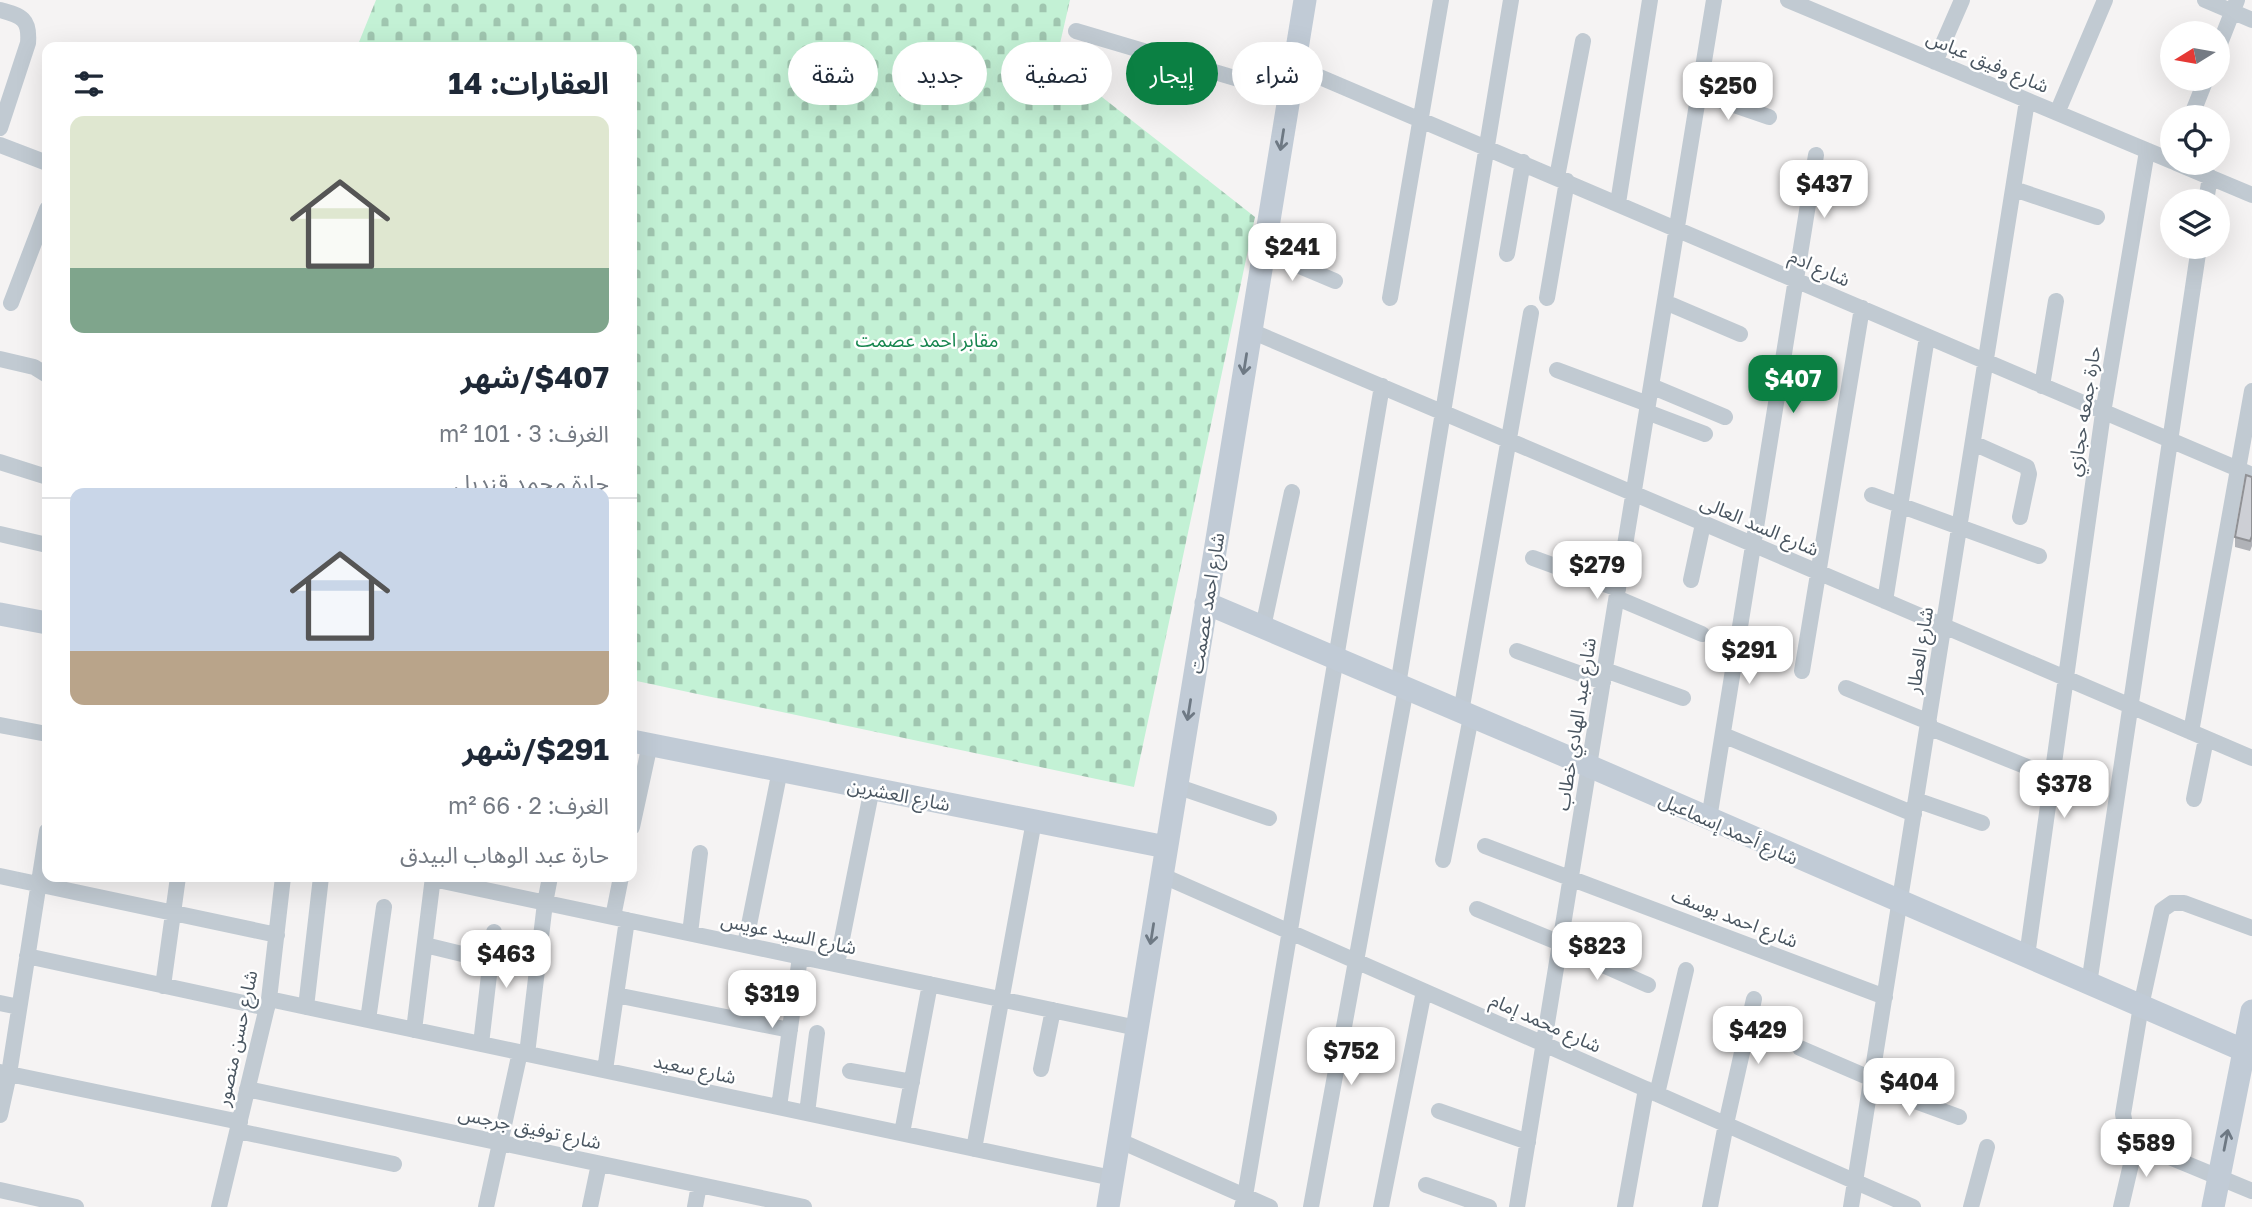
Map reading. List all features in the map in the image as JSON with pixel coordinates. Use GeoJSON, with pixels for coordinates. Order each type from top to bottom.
{"type":"FeatureCollection","features":[{"type":"Feature","properties":{"kind":"main road","name":"شارع احمد عصمت"},"geometry":{"type":"LineString","coordinates":[[1298,42],[1305,0]]}},
{"type":"Feature","properties":{"kind":"main road","name":"شارع احمد عصمت"},"geometry":{"type":"LineString","coordinates":[[1108,1207],[1287,105]]}},
{"type":"Feature","properties":{"kind":"main road","name":"شارع أحمد إسماعيل"},"geometry":{"type":"LineString","coordinates":[[1206,603],[2248,1052]]}},
{"type":"Feature","properties":{"kind":"main road"},"geometry":{"type":"LineString","coordinates":[[0,614],[42,622]]}},
{"type":"Feature","properties":{"kind":"main road","name":"شارع العشرين"},"geometry":{"type":"LineString","coordinates":[[641,742],[1166,847]]}},
{"type":"Feature","properties":{"kind":"main road"},"geometry":{"type":"LineString","coordinates":[[2213,1207],[2248,1052],[2252,1010]]}},
{"type":"Feature","properties":{"kind":"street"},"geometry":{"type":"LineString","coordinates":[[1390,298],[1441,0]]}},
{"type":"Feature","properties":{"kind":"street"},"geometry":{"type":"LineString","coordinates":[[1311,1207],[1402,687],[1442,413],[1511,0]]}},
{"type":"Feature","properties":{"kind":"street"},"geometry":{"type":"LineString","coordinates":[[1618,203],[1650,0]]}},
{"type":"Feature","properties":{"kind":"street","name":"شارع عبد الهادي خطاب"},"geometry":{"type":"LineString","coordinates":[[1517,1207],[1714,0]]}},
{"type":"Feature","properties":{"kind":"street","name":"شارع وفيق عباس"},"geometry":{"type":"LineString","coordinates":[[1788,0],[1819,6],[1935,62],[2160,156]]}},
{"type":"Feature","properties":{"kind":"street"},"geometry":{"type":"LineString","coordinates":[[1935,62],[1962,0]]}},
{"type":"Feature","properties":{"kind":"street"},"geometry":{"type":"LineString","coordinates":[[2057,113],[2105,0]]}},
{"type":"Feature","properties":{"kind":"street"},"geometry":{"type":"LineString","coordinates":[[2205,0],[2235,6],[2252,20]]}},
{"type":"Feature","properties":{"kind":"street"},"geometry":{"type":"LineString","coordinates":[[0,10],[22,18],[29,33],[0,128]]}},
{"type":"Feature","properties":{"kind":"street"},"geometry":{"type":"LineString","coordinates":[[1076,31],[1232,77]]}},
{"type":"Feature","properties":{"kind":"street"},"geometry":{"type":"LineString","coordinates":[[1547,298],[1583,41]]}},
{"type":"Feature","properties":{"kind":"street","name":"شارع ادم"},"geometry":{"type":"LineString","coordinates":[[1323,78],[2245,472]]}},
{"type":"Feature","properties":{"kind":"street"},"geometry":{"type":"LineString","coordinates":[[1699,93],[1769,117]]}},
{"type":"Feature","properties":{"kind":"street","name":"شارع العطار"},"geometry":{"type":"LineString","coordinates":[[1851,1207],[2027,100]]}},
{"type":"Feature","properties":{"kind":"street"},"geometry":{"type":"LineString","coordinates":[[0,145],[42,161]]}},
{"type":"Feature","properties":{"kind":"street","name":"حارة جمعه حجازي"},"geometry":{"type":"LineString","coordinates":[[2027,956],[2102,413],[2147,151]]}},
{"type":"Feature","properties":{"kind":"street"},"geometry":{"type":"LineString","coordinates":[[1709,819],[1816,155]]}},
{"type":"Feature","properties":{"kind":"street"},"geometry":{"type":"LineString","coordinates":[[1507,254],[1522,162]]}},
{"type":"Feature","properties":{"kind":"street","name":"شارع وفيق عباس"},"geometry":{"type":"LineString","coordinates":[[2205,175],[2252,195]]}},
{"type":"Feature","properties":{"kind":"street"},"geometry":{"type":"LineString","coordinates":[[2208,189],[2210,177]]}},
{"type":"Feature","properties":{"kind":"street"},"geometry":{"type":"LineString","coordinates":[[2014,190],[2097,217]]}},
{"type":"Feature","properties":{"kind":"street"},"geometry":{"type":"LineString","coordinates":[[11,303],[42,222]]}},
{"type":"Feature","properties":{"kind":"street"},"geometry":{"type":"LineString","coordinates":[[1264,251],[1335,281]]}},
{"type":"Feature","properties":{"kind":"street"},"geometry":{"type":"LineString","coordinates":[[2090,984],[2197,259]]}},
{"type":"Feature","properties":{"kind":"street"},"geometry":{"type":"LineString","coordinates":[[2042,386],[2056,301]]}},
{"type":"Feature","properties":{"kind":"street"},"geometry":{"type":"LineString","coordinates":[[1665,302],[1740,334]]}},
{"type":"Feature","properties":{"kind":"street"},"geometry":{"type":"LineString","coordinates":[[1802,671],[1862,308]]}},
{"type":"Feature","properties":{"kind":"street"},"geometry":{"type":"LineString","coordinates":[[1443,860],[1531,313]]}},
{"type":"Feature","properties":{"kind":"street","name":"شارع السد العالى"},"geometry":{"type":"LineString","coordinates":[[1251,331],[2252,758]]}},
{"type":"Feature","properties":{"kind":"street"},"geometry":{"type":"LineString","coordinates":[[1885,601],[1927,337]]}},
{"type":"Feature","properties":{"kind":"street"},"geometry":{"type":"LineString","coordinates":[[0,359],[34,367],[42,372]]}},
{"type":"Feature","properties":{"kind":"street"},"geometry":{"type":"LineString","coordinates":[[1557,370],[1705,434]]}},
{"type":"Feature","properties":{"kind":"street"},"geometry":{"type":"LineString","coordinates":[[1243,1201],[1382,386]]}},
{"type":"Feature","properties":{"kind":"street"},"geometry":{"type":"LineString","coordinates":[[1651,386],[1725,417]]}},
{"type":"Feature","properties":{"kind":"street"},"geometry":{"type":"LineString","coordinates":[[2191,732],[2245,472],[2252,391]]}},
{"type":"Feature","properties":{"kind":"street"},"geometry":{"type":"LineString","coordinates":[[1973,443],[2027,467],[2029,474],[2020,517]]}},
{"type":"Feature","properties":{"kind":"street"},"geometry":{"type":"LineString","coordinates":[[0,462],[42,475]]}},
{"type":"Feature","properties":{"kind":"street"},"geometry":{"type":"LineString","coordinates":[[1263,627],[1292,492]]}},
{"type":"Feature","properties":{"kind":"street"},"geometry":{"type":"LineString","coordinates":[[1872,495],[2039,556]]}},
{"type":"Feature","properties":{"kind":"street"},"geometry":{"type":"LineString","coordinates":[[1690,580],[1703,524]]}},
{"type":"Feature","properties":{"kind":"street"},"geometry":{"type":"LineString","coordinates":[[0,534],[42,539]]}},
{"type":"Feature","properties":{"kind":"street"},"geometry":{"type":"LineString","coordinates":[[1533,558],[1617,593],[1702,634]]}},
{"type":"Feature","properties":{"kind":"street"},"geometry":{"type":"LineString","coordinates":[[1517,651],[1683,698]]}},
{"type":"Feature","properties":{"kind":"street"},"geometry":{"type":"LineString","coordinates":[[1846,688],[2052,777]]}},
{"type":"Feature","properties":{"kind":"street"},"geometry":{"type":"LineString","coordinates":[[0,725],[42,733]]}},
{"type":"Feature","properties":{"kind":"street"},"geometry":{"type":"LineString","coordinates":[[1723,735],[1915,807],[1982,823]]}},
{"type":"Feature","properties":{"kind":"street"},"geometry":{"type":"LineString","coordinates":[[2194,799],[2206,738]]}},
{"type":"Feature","properties":{"kind":"street"},"geometry":{"type":"LineString","coordinates":[[637,780],[641,742]]}},
{"type":"Feature","properties":{"kind":"street"},"geometry":{"type":"LineString","coordinates":[[745,945],[780,770]]}},
{"type":"Feature","properties":{"kind":"street"},"geometry":{"type":"LineString","coordinates":[[1176,786],[1269,818]]}},
{"type":"Feature","properties":{"kind":"street"},"geometry":{"type":"LineString","coordinates":[[837,964],[872,788]]}},
{"type":"Feature","properties":{"kind":"street"},"geometry":{"type":"LineString","coordinates":[[974,1149],[1034,821]]}},
{"type":"Feature","properties":{"kind":"street","name":"شارع احمد يوسف"},"geometry":{"type":"LineString","coordinates":[[1485,846],[1885,997]]}},
{"type":"Feature","properties":{"kind":"street"},"geometry":{"type":"LineString","coordinates":[[690,933],[700,853]]}},
{"type":"Feature","properties":{"kind":"street"},"geometry":{"type":"LineString","coordinates":[[0,1115],[4,1073],[19,1007],[42,865]]}},
{"type":"Feature","properties":{"kind":"street"},"geometry":{"type":"LineString","coordinates":[[0,876],[277,935]]}},
{"type":"Feature","properties":{"kind":"street","name":"شارع محمد إمام"},"geometry":{"type":"LineString","coordinates":[[1161,876],[1913,1207]]}},
{"type":"Feature","properties":{"kind":"street"},"geometry":{"type":"LineString","coordinates":[[163,986],[177,882]]}},
{"type":"Feature","properties":{"kind":"street","name":"شارع حسن منصور"},"geometry":{"type":"LineString","coordinates":[[219,1207],[268,1003],[282,882]]}},
{"type":"Feature","properties":{"kind":"street"},"geometry":{"type":"LineString","coordinates":[[306,1007],[320,882]]}},
{"type":"Feature","properties":{"kind":"street"},"geometry":{"type":"LineString","coordinates":[[414,1030],[433,882]]}},
{"type":"Feature","properties":{"kind":"street","name":"شارع السيد عويس"},"geometry":{"type":"LineString","coordinates":[[451,882],[1137,1028]]}},
{"type":"Feature","properties":{"kind":"street"},"geometry":{"type":"LineString","coordinates":[[486,1207],[524,1053],[549,882]]}},
{"type":"Feature","properties":{"kind":"street"},"geometry":{"type":"LineString","coordinates":[[605,1070],[616,995],[621,882]]}},
{"type":"Feature","properties":{"kind":"street"},"geometry":{"type":"LineString","coordinates":[[2252,928],[2184,903],[2166,906],[2159,916],[2123,1114],[2126,1130],[2136,1143],[2252,1191]]}},
{"type":"Feature","properties":{"kind":"street"},"geometry":{"type":"LineString","coordinates":[[368,1020],[384,907]]}},
{"type":"Feature","properties":{"kind":"street"},"geometry":{"type":"LineString","coordinates":[[1477,909],[1648,985]]}},
{"type":"Feature","properties":{"kind":"street"},"geometry":{"type":"LineString","coordinates":[[481,1044],[494,932]]}},
{"type":"Feature","properties":{"kind":"street"},"geometry":{"type":"LineString","coordinates":[[425,945],[491,961]]}},
{"type":"Feature","properties":{"kind":"street","name":"شارع سعيد"},"geometry":{"type":"LineString","coordinates":[[27,957],[163,986],[306,1007],[1112,1178]]}},
{"type":"Feature","properties":{"kind":"street"},"geometry":{"type":"LineString","coordinates":[[779,1107],[800,957]]}},
{"type":"Feature","properties":{"kind":"street"},"geometry":{"type":"LineString","coordinates":[[1625,1207],[1652,1091],[1686,970]]}},
{"type":"Feature","properties":{"kind":"street"},"geometry":{"type":"LineString","coordinates":[[902,1133],[930,984]]}},
{"type":"Feature","properties":{"kind":"street"},"geometry":{"type":"LineString","coordinates":[[1381,1207],[1424,991]]}},
{"type":"Feature","properties":{"kind":"street"},"geometry":{"type":"LineString","coordinates":[[616,995],[790,1030]]}},
{"type":"Feature","properties":{"kind":"street"},"geometry":{"type":"LineString","coordinates":[[1710,1207],[1754,999]]}},
{"type":"Feature","properties":{"kind":"street"},"geometry":{"type":"LineString","coordinates":[[0,1003],[19,1007]]}},
{"type":"Feature","properties":{"kind":"street"},"geometry":{"type":"LineString","coordinates":[[1041,1069],[1053,1010]]}},
{"type":"Feature","properties":{"kind":"street"},"geometry":{"type":"LineString","coordinates":[[807,1113],[817,1034]]}},
{"type":"Feature","properties":{"kind":"street"},"geometry":{"type":"LineString","coordinates":[[1800,1048],[1871,1082],[1959,1117]]}},
{"type":"Feature","properties":{"kind":"street"},"geometry":{"type":"LineString","coordinates":[[850,1072],[912,1082]]}},
{"type":"Feature","properties":{"kind":"street"},"geometry":{"type":"LineString","coordinates":[[4,1073],[394,1164]]}},
{"type":"Feature","properties":{"kind":"street","name":"شارع توفيق جرجس"},"geometry":{"type":"LineString","coordinates":[[247,1089],[804,1207]]}},
{"type":"Feature","properties":{"kind":"street"},"geometry":{"type":"LineString","coordinates":[[1438,1111],[1528,1142]]}},
{"type":"Feature","properties":{"kind":"street"},"geometry":{"type":"LineString","coordinates":[[1118,1140],[1243,1201],[1270,1207]]}},
{"type":"Feature","properties":{"kind":"street"},"geometry":{"type":"LineString","coordinates":[[2121,1207],[2136,1143]]}},
{"type":"Feature","properties":{"kind":"street"},"geometry":{"type":"LineString","coordinates":[[1971,1207],[1987,1147]]}},
{"type":"Feature","properties":{"kind":"street"},"geometry":{"type":"LineString","coordinates":[[590,1207],[599,1164]]}},
{"type":"Feature","properties":{"kind":"street"},"geometry":{"type":"LineString","coordinates":[[695,1207],[699,1185]]}},
{"type":"Feature","properties":{"kind":"street"},"geometry":{"type":"LineString","coordinates":[[1426,1185],[1489,1207]]}},
{"type":"Feature","properties":{"kind":"street"},"geometry":{"type":"LineString","coordinates":[[0,1190],[76,1207]]}},
{"type":"Feature","properties":{"kind":"green space","name":"مقابر احمد عصمت"},"geometry":{"type":"Polygon","coordinates":[[[376,0],[1070,0],[1060,42],[1001,42],[1001,105],[1112,105],[1255,217],[1134,787],[637,681],[637,42],[359,42],[376,0]]]}},
{"type":"Feature","properties":{"kind":"building"},"geometry":{"type":"Polygon","coordinates":[[[2246,475],[2252,477],[2250,541],[2235,537],[2246,475]]]}}]}
